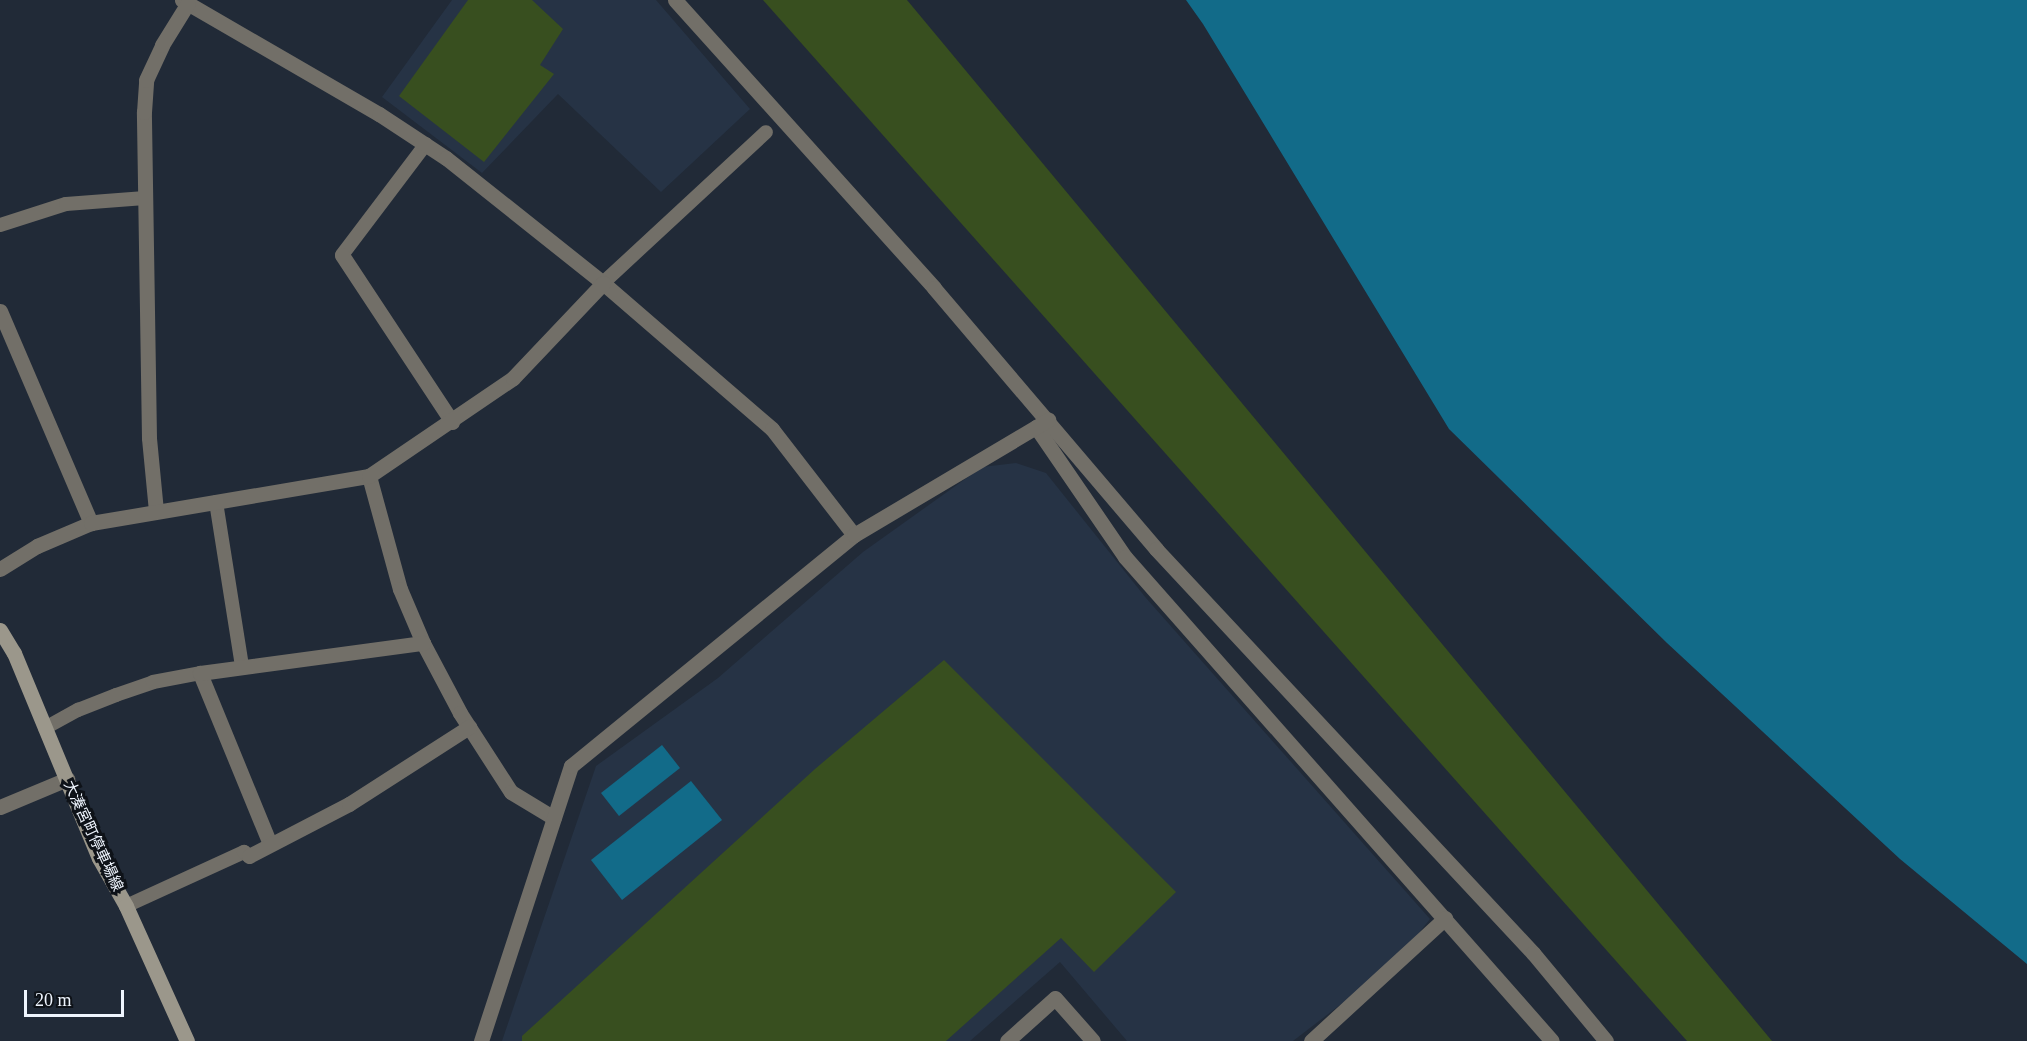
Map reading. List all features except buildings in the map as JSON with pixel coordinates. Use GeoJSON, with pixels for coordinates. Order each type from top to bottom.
{"type":"FeatureCollection","features":[{"type":"Feature","properties":{"kind":"main road","name":"大湊宮町停車場線"},"geometry":{"type":"LineString","coordinates":[[0,630],[14,653],[99,858],[126,906],[187,1041]]}},
{"type":"Feature","properties":{"kind":"street"},"geometry":{"type":"LineString","coordinates":[[675,0],[934,288],[1042,423],[1156,549],[1533,953],[1606,1041]]}},
{"type":"Feature","properties":{"kind":"street"},"geometry":{"type":"LineString","coordinates":[[156,511],[149,438],[145,198],[146,80],[185,2],[379,114],[426,144],[603,283],[772,429],[854,535]]}},
{"type":"Feature","properties":{"kind":"street"},"geometry":{"type":"LineString","coordinates":[[342,255],[452,422]]}},
{"type":"Feature","properties":{"kind":"street"},"geometry":{"type":"LineString","coordinates":[[0,569],[37,546],[91,523],[369,476],[452,422],[513,378],[603,283]]}},
{"type":"Feature","properties":{"kind":"street"},"geometry":{"type":"LineString","coordinates":[[0,311],[91,523]]}},
{"type":"Feature","properties":{"kind":"street"},"geometry":{"type":"LineString","coordinates":[[481,1041],[571,766],[854,535],[1042,423]]}},
{"type":"Feature","properties":{"kind":"street"},"geometry":{"type":"LineString","coordinates":[[1042,423],[1125,557],[1552,1041]]}},
{"type":"Feature","properties":{"kind":"street"},"geometry":{"type":"LineString","coordinates":[[369,476],[400,589],[423,643],[469,727],[511,792],[554,818]]}},
{"type":"Feature","properties":{"kind":"street"},"geometry":{"type":"LineString","coordinates":[[270,844],[200,673],[423,643]]}},
{"type":"Feature","properties":{"kind":"street"},"geometry":{"type":"LineString","coordinates":[[249,856],[349,804],[469,727]]}},
{"type":"Feature","properties":{"kind":"street"},"geometry":{"type":"LineString","coordinates":[[0,807],[67,779]]}},
{"type":"Feature","properties":{"kind":"street"},"geometry":{"type":"LineString","coordinates":[[1311,1041],[1445,918]]}},
{"type":"Feature","properties":{"kind":"street"},"geometry":{"type":"LineString","coordinates":[[1007,1041],[1055,998],[1093,1041]]}},
{"type":"Feature","properties":{"kind":"lane"},"geometry":{"type":"LineString","coordinates":[[603,283],[766,132]]}},
{"type":"Feature","properties":{"kind":"lane"},"geometry":{"type":"LineString","coordinates":[[342,255],[426,144]]}},
{"type":"Feature","properties":{"kind":"lane"},"geometry":{"type":"LineString","coordinates":[[0,225],[66,204],[145,198]]}},
{"type":"Feature","properties":{"kind":"lane"},"geometry":{"type":"LineString","coordinates":[[216,502],[242,668]]}},
{"type":"Feature","properties":{"kind":"lane"},"geometry":{"type":"LineString","coordinates":[[45,728],[78,710],[116,694],[153,682],[200,673]]}},
{"type":"Feature","properties":{"kind":"lane"},"geometry":{"type":"LineString","coordinates":[[126,906],[244,852],[249,856]]}},
{"type":"Feature","properties":{"kind":"shaded area"},"geometry":{"type":"Polygon","coordinates":[[[452,0],[656,0],[750,109],[661,192],[558,94],[482,173],[382,97],[452,0]]]}},
{"type":"Feature","properties":{"kind":"shaded area"},"geometry":{"type":"Polygon","coordinates":[[[1016,463],[1046,473],[1146,598],[1430,919],[1396,962],[1293,1041],[1127,1041],[1060,962],[970,1041],[502,1041],[596,766],[718,678],[863,552],[982,467],[1016,463]]]}},
{"type":"Feature","properties":{"kind":"green space"},"geometry":{"type":"Polygon","coordinates":[[[468,0],[532,0],[563,29],[540,65],[554,74],[484,162],[399,96],[468,0]]]}},
{"type":"Feature","properties":{"kind":"green space"},"geometry":{"type":"Polygon","coordinates":[[[763,0],[907,0],[1772,1041],[1687,1041],[763,0]]]}},
{"type":"Feature","properties":{"kind":"green space"},"geometry":{"type":"Polygon","coordinates":[[[944,660],[1176,892],[1094,972],[1061,938],[946,1041],[522,1041],[522,1036],[815,769],[944,660]]]}},
{"type":"Feature","properties":{"kind":"water"},"geometry":{"type":"Polygon","coordinates":[[[1186,0],[2027,0],[2027,964],[1900,859],[1667,643],[1449,429],[1203,24],[1186,0]]]}},
{"type":"Feature","properties":{"kind":"water"},"geometry":{"type":"Polygon","coordinates":[[[662,745],[680,768],[619,816],[601,793],[662,745]]]}},
{"type":"Feature","properties":{"kind":"water"},"geometry":{"type":"Polygon","coordinates":[[[691,781],[722,820],[622,900],[591,860],[691,781]]]}}]}
